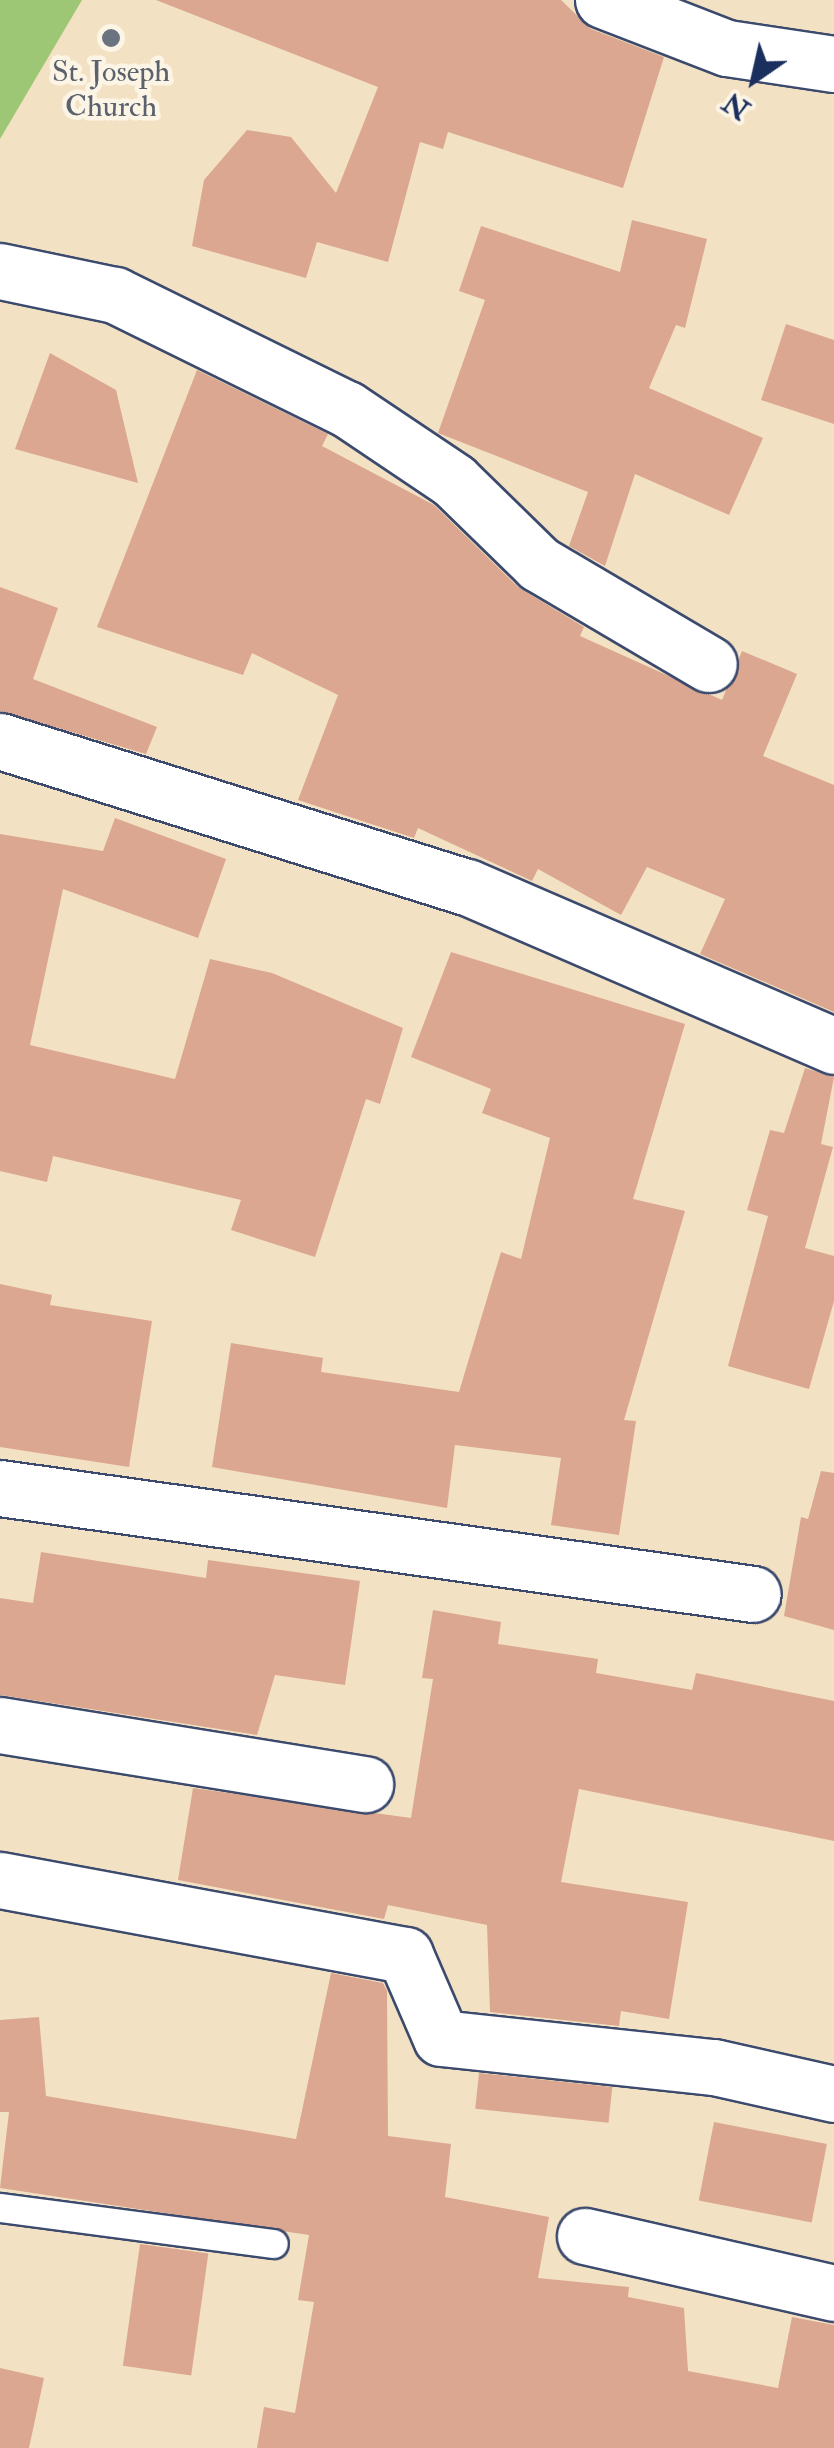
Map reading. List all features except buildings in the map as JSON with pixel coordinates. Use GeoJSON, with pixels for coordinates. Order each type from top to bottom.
{"type":"FeatureCollection","features":[{"type":"Feature","properties":{"kind":"street"},"geometry":{"type":"LineString","coordinates":[[603,0],[726,48],[834,64]]}},
{"type":"Feature","properties":{"kind":"street"},"geometry":{"type":"LineString","coordinates":[[0,271],[115,295],[348,408],[454,480],[539,564],[709,664]]}},
{"type":"Feature","properties":{"kind":"street"},"geometry":{"type":"LineString","coordinates":[[0,741],[466,887],[834,1046]]}},
{"type":"Feature","properties":{"kind":"street"},"geometry":{"type":"LineString","coordinates":[[0,1488],[753,1594]]}},
{"type":"Feature","properties":{"kind":"street"},"geometry":{"type":"LineString","coordinates":[[0,1725],[365,1784]]}},
{"type":"Feature","properties":{"kind":"street"},"geometry":{"type":"LineString","coordinates":[[0,1880],[405,1956],[441,2038],[714,2068],[834,2094]]}},
{"type":"Feature","properties":{"kind":"street"},"geometry":{"type":"LineString","coordinates":[[586,2236],[834,2293]]}},
{"type":"Feature","properties":{"kind":"lane"},"geometry":{"type":"LineString","coordinates":[[0,2208],[274,2244]]}},
{"type":"Feature","properties":{"kind":"green space"},"geometry":{"type":"Polygon","coordinates":[[[0,0],[82,0],[0,139],[0,0]]]}},
{"type":"Feature","properties":{"kind":"place","name":"St. Joseph Church"},"geometry":{"type":"Point","coordinates":[111,38]}}]}
